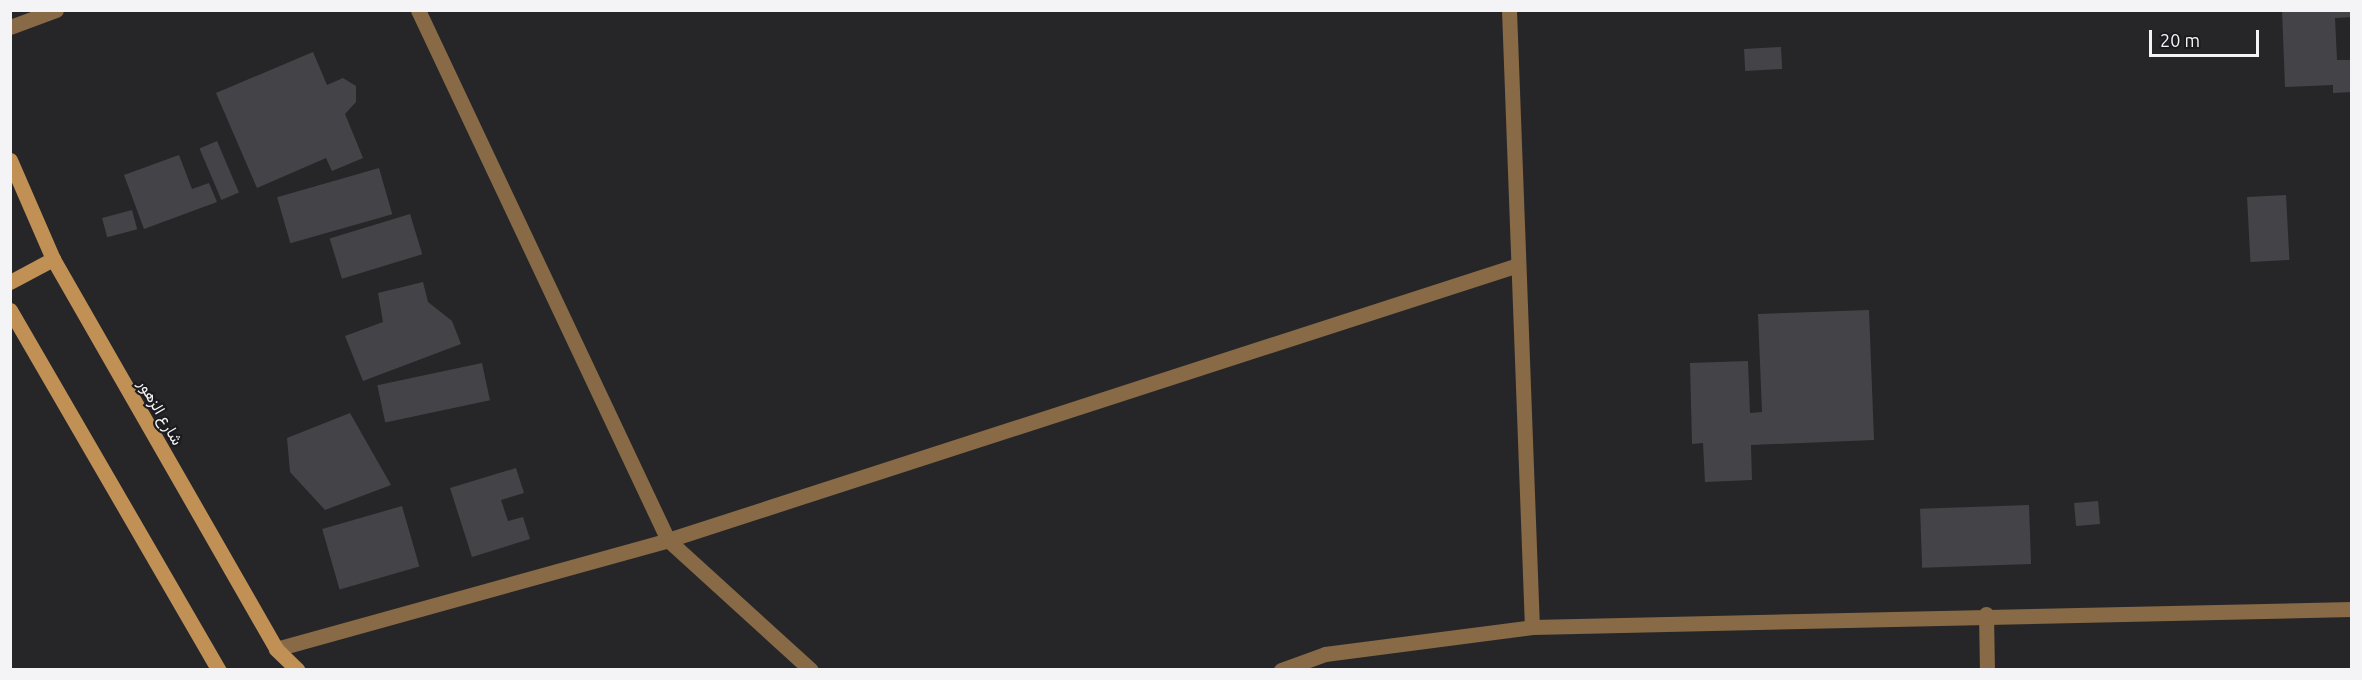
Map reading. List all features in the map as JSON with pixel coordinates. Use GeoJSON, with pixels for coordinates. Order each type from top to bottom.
{"type":"FeatureCollection","features":[{"type":"Feature","properties":{"kind":"main road","name":"شارع الزهور"},"geometry":{"type":"LineString","coordinates":[[10,160],[53,259],[276,649],[298,669]]}},
{"type":"Feature","properties":{"kind":"main road"},"geometry":{"type":"LineString","coordinates":[[10,282],[53,259]]}},
{"type":"Feature","properties":{"kind":"main road"},"geometry":{"type":"LineString","coordinates":[[10,310],[219,669]]}},
{"type":"Feature","properties":{"kind":"street"},"geometry":{"type":"LineString","coordinates":[[10,27],[56,10]]}},
{"type":"Feature","properties":{"kind":"street"},"geometry":{"type":"LineString","coordinates":[[418,10],[668,540],[811,669]]}},
{"type":"Feature","properties":{"kind":"street"},"geometry":{"type":"LineString","coordinates":[[1509,10],[1532,627]]}},
{"type":"Feature","properties":{"kind":"street"},"geometry":{"type":"LineString","coordinates":[[276,649],[668,540],[1518,265]]}},
{"type":"Feature","properties":{"kind":"street"},"geometry":{"type":"LineString","coordinates":[[1281,669],[1325,654],[1532,627],[1986,614],[2352,609]]}},
{"type":"Feature","properties":{"kind":"street"},"geometry":{"type":"LineString","coordinates":[[1986,614],[1987,669]]}},
{"type":"Feature","properties":{"kind":"building"},"geometry":{"type":"Polygon","coordinates":[[[2282,10],[2352,10],[2352,17],[2335,18],[2337,60],[2352,60],[2352,92],[2333,93],[2333,85],[2285,87],[2282,10]]]}},
{"type":"Feature","properties":{"kind":"building"},"geometry":{"type":"Polygon","coordinates":[[[1781,47],[1782,69],[1745,71],[1744,49],[1781,47]]]}},
{"type":"Feature","properties":{"kind":"building"},"geometry":{"type":"Polygon","coordinates":[[[313,52],[327,85],[343,78],[356,86],[356,102],[345,114],[363,158],[332,171],[326,158],[257,188],[216,93],[313,52]]]}},
{"type":"Feature","properties":{"kind":"building"},"geometry":{"type":"Polygon","coordinates":[[[217,141],[239,193],[221,200],[200,148],[217,141]]]}},
{"type":"Feature","properties":{"kind":"building"},"geometry":{"type":"Polygon","coordinates":[[[179,155],[192,189],[209,183],[217,202],[144,229],[124,175],[179,155]]]}},
{"type":"Feature","properties":{"kind":"building"},"geometry":{"type":"Polygon","coordinates":[[[379,168],[392,214],[290,243],[277,197],[379,168]]]}},
{"type":"Feature","properties":{"kind":"building"},"geometry":{"type":"Polygon","coordinates":[[[2286,195],[2289,260],[2250,262],[2247,197],[2286,195]]]}},
{"type":"Feature","properties":{"kind":"building"},"geometry":{"type":"Polygon","coordinates":[[[132,210],[137,229],[107,237],[102,218],[132,210]]]}},
{"type":"Feature","properties":{"kind":"building"},"geometry":{"type":"Polygon","coordinates":[[[410,214],[422,254],[342,279],[330,239],[410,214]]]}},
{"type":"Feature","properties":{"kind":"building"},"geometry":{"type":"Polygon","coordinates":[[[423,282],[428,302],[452,321],[461,344],[363,381],[345,336],[383,322],[378,293],[423,282]]]}},
{"type":"Feature","properties":{"kind":"building"},"geometry":{"type":"Polygon","coordinates":[[[1869,310],[1874,440],[1751,445],[1752,480],[1705,482],[1703,443],[1692,444],[1690,363],[1748,361],[1750,413],[1762,412],[1758,314],[1869,310]]]}},
{"type":"Feature","properties":{"kind":"building"},"geometry":{"type":"Polygon","coordinates":[[[482,363],[490,400],[385,422],[377,385],[482,363]]]}},
{"type":"Feature","properties":{"kind":"building"},"geometry":{"type":"Polygon","coordinates":[[[350,413],[391,485],[325,510],[290,472],[287,438],[350,413]]]}},
{"type":"Feature","properties":{"kind":"building"},"geometry":{"type":"Polygon","coordinates":[[[516,468],[524,493],[501,500],[508,521],[523,517],[530,539],[472,557],[450,488],[516,468]]]}},
{"type":"Feature","properties":{"kind":"building"},"geometry":{"type":"Polygon","coordinates":[[[2098,501],[2100,524],[2076,526],[2074,503],[2098,501]]]}},
{"type":"Feature","properties":{"kind":"building"},"geometry":{"type":"Polygon","coordinates":[[[2029,505],[2031,564],[1922,568],[1920,509],[2029,505]]]}},
{"type":"Feature","properties":{"kind":"building"},"geometry":{"type":"Polygon","coordinates":[[[402,506],[419,567],[340,589],[322,529],[402,506]]]}}]}
